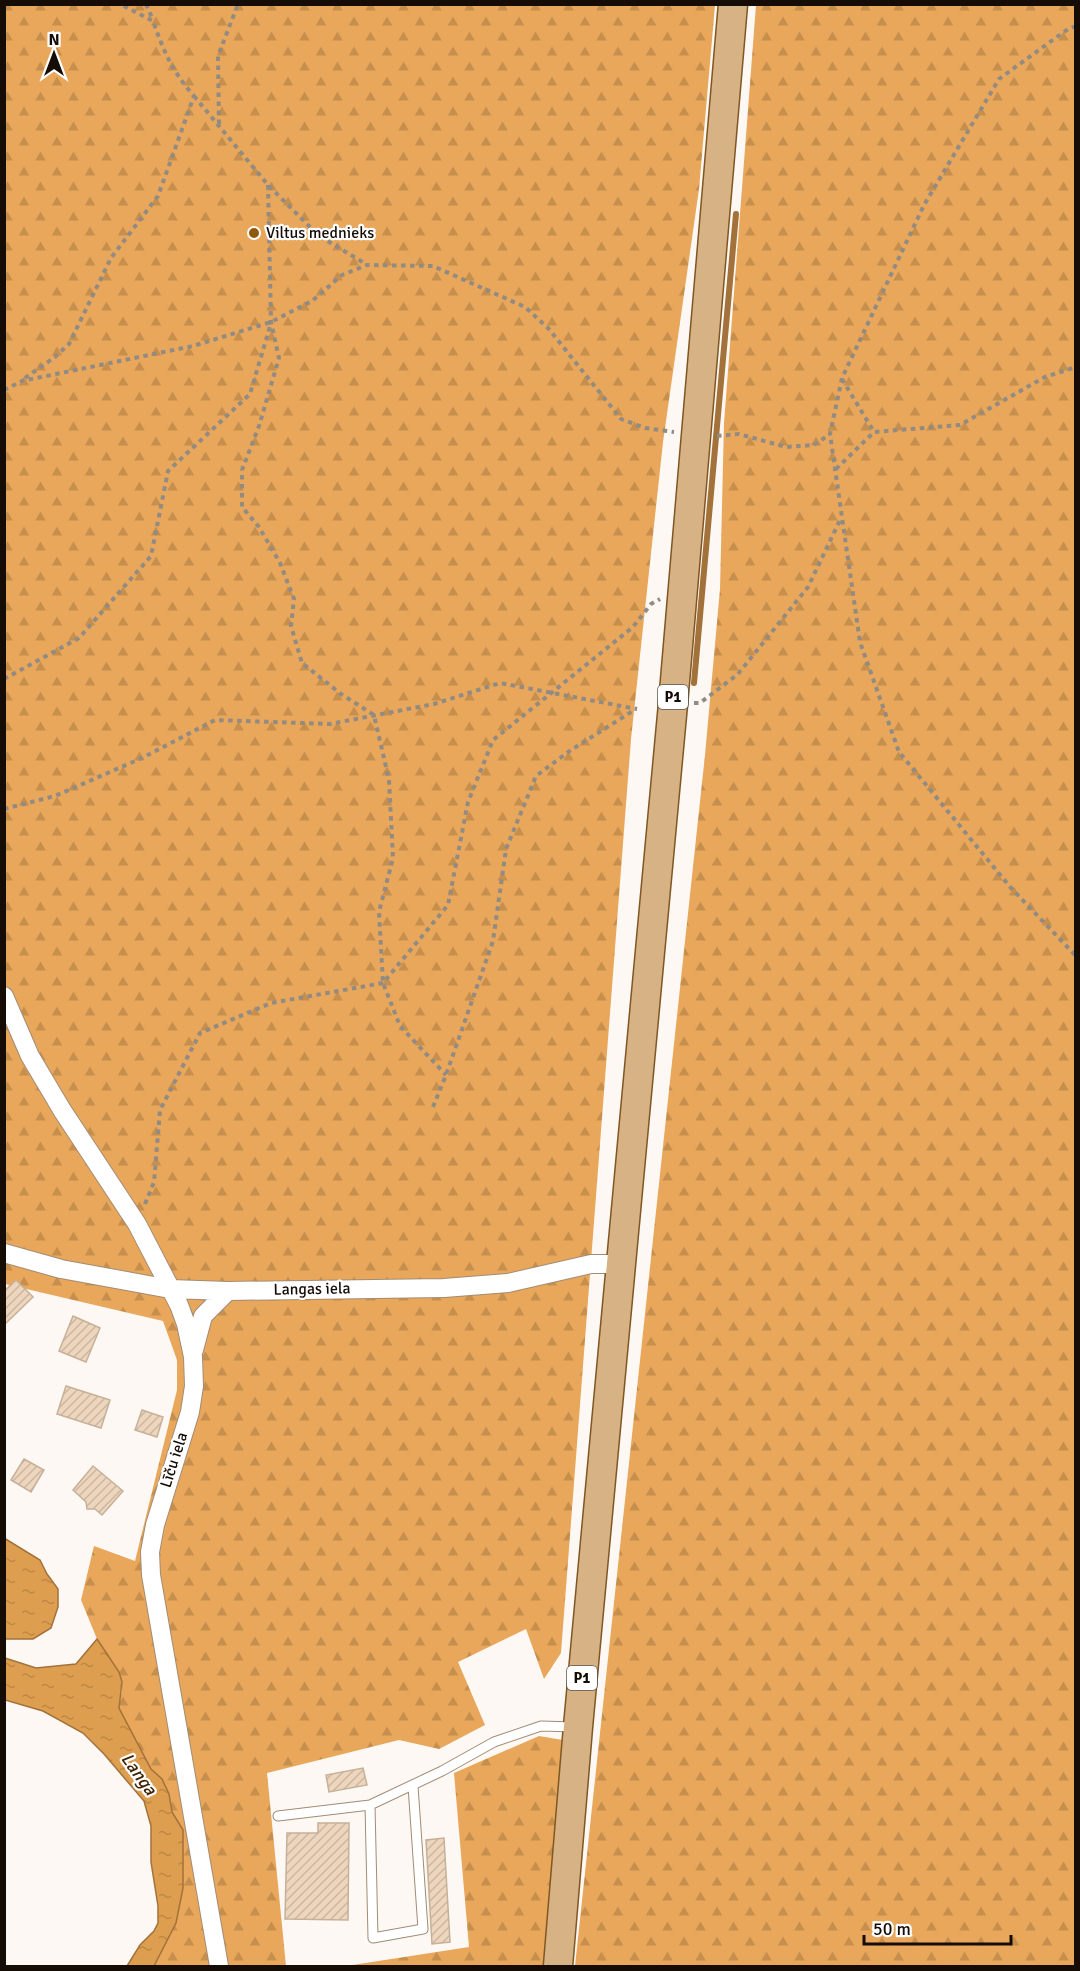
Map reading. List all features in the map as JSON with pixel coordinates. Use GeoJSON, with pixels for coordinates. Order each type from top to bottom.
{"type":"FeatureCollection","features":[{"type":"Feature","properties":{"kind":"main road","name":"P1"},"geometry":{"type":"LineString","coordinates":[[558,1966],[734,4]]}},
{"type":"Feature","properties":{"kind":"street","name":"Līču iela"},"geometry":{"type":"LineString","coordinates":[[4,996],[30,1056],[62,1110],[137,1224],[186,1324],[193,1357],[194,1386],[190,1412],[155,1525],[150,1552],[151,1575],[219,1966]]}},
{"type":"Feature","properties":{"kind":"street","name":"Langas iela"},"geometry":{"type":"LineString","coordinates":[[4,1253],[61,1269],[170,1289],[228,1291],[444,1288],[508,1283],[591,1264],[620,1264]]}},
{"type":"Feature","properties":{"kind":"street"},"geometry":{"type":"LineString","coordinates":[[193,1357],[203,1316],[228,1291]]}},
{"type":"Feature","properties":{"kind":"lane"},"geometry":{"type":"LineString","coordinates":[[278,1816],[369,1804],[413,1786],[494,1742],[541,1726],[578,1727]]}},
{"type":"Feature","properties":{"kind":"lane"},"geometry":{"type":"LineString","coordinates":[[369,1804],[374,1938],[423,1929],[413,1786]]}},
{"type":"Feature","properties":{"kind":"path"},"geometry":{"type":"LineString","coordinates":[[120,4],[153,21]]}},
{"type":"Feature","properties":{"kind":"path"},"geometry":{"type":"LineString","coordinates":[[146,4],[165,55],[177,76],[268,185],[319,236],[367,265]]}},
{"type":"Feature","properties":{"kind":"path"},"geometry":{"type":"LineString","coordinates":[[219,125],[218,56],[238,4]]}},
{"type":"Feature","properties":{"kind":"path"},"geometry":{"type":"LineString","coordinates":[[1076,26],[1068,29],[999,79],[924,205],[842,378],[830,434],[860,642],[899,752],[1011,888],[1076,956]]}},
{"type":"Feature","properties":{"kind":"path"},"geometry":{"type":"LineString","coordinates":[[4,390],[22,381],[56,357],[69,344],[111,258],[158,196],[194,96]]}},
{"type":"Feature","properties":{"kind":"path"},"geometry":{"type":"LineString","coordinates":[[268,185],[272,322],[279,358],[259,426],[242,470],[242,507],[259,527],[280,563],[294,599],[291,626],[302,663],[341,694],[374,715],[389,780],[393,858],[379,912],[383,983],[400,1026],[446,1075]]}},
{"type":"Feature","properties":{"kind":"path"},"geometry":{"type":"LineString","coordinates":[[22,381],[193,346],[272,322],[312,301],[342,275],[367,265],[433,266],[525,307],[548,328],[621,419],[645,428],[694,435],[739,434],[786,447],[814,445],[830,434]]}},
{"type":"Feature","properties":{"kind":"path"},"geometry":{"type":"LineString","coordinates":[[4,679],[79,638],[151,556],[168,471],[250,394],[272,322]]}},
{"type":"Feature","properties":{"kind":"path"},"geometry":{"type":"LineString","coordinates":[[835,470],[874,432],[960,425],[1045,377],[1076,367]]}},
{"type":"Feature","properties":{"kind":"path"},"geometry":{"type":"LineString","coordinates":[[842,378],[874,432]]}},
{"type":"Feature","properties":{"kind":"path"},"geometry":{"type":"LineString","coordinates":[[673,704],[700,703],[738,674],[808,587],[842,517]]}},
{"type":"Feature","properties":{"kind":"path"},"geometry":{"type":"LineString","coordinates":[[137,1224],[154,1182],[160,1110],[200,1033],[271,1003],[383,983],[448,904],[468,802],[493,740],[633,627],[651,604],[683,586]]}},
{"type":"Feature","properties":{"kind":"path"},"geometry":{"type":"LineString","coordinates":[[4,809],[55,796],[142,758],[215,720],[330,724],[434,704],[500,683],[637,709],[571,750],[536,776],[506,849],[492,941],[433,1107]]}},
{"type":"Feature","properties":{"kind":"green space"},"geometry":{"type":"Polygon","coordinates":[[[5,5],[715,5],[699,189],[663,442],[631,739],[561,1653],[544,1679],[526,1629],[458,1662],[485,1725],[439,1749],[399,1740],[267,1773],[286,1966],[154,1966],[176,1923],[183,1888],[183,1830],[172,1812],[169,1794],[162,1779],[151,1769],[119,1708],[122,1689],[119,1672],[97,1639],[81,1600],[94,1546],[135,1561],[177,1390],[177,1360],[163,1321],[5,1284],[5,5]]]}},
{"type":"Feature","properties":{"kind":"green space"},"geometry":{"type":"Polygon","coordinates":[[[756,5],[1075,5],[1075,1966],[575,1966],[705,755],[720,589],[724,423],[756,5]]]}},
{"type":"Feature","properties":{"kind":"green space"},"geometry":{"type":"Polygon","coordinates":[[[539,1736],[563,1740],[545,1966],[346,1966],[469,1947],[454,1773],[539,1736]]]}},
{"type":"Feature","properties":{"kind":"water"},"geometry":{"type":"Polygon","coordinates":[[[4,1538],[40,1560],[58,1589],[58,1607],[51,1628],[33,1639],[5,1639],[4,1538]]]}},
{"type":"Feature","properties":{"kind":"water","name":"Langa"},"geometry":{"type":"Polygon","coordinates":[[[97,1639],[119,1672],[122,1682],[119,1708],[151,1769],[162,1779],[169,1794],[172,1812],[183,1830],[183,1888],[176,1923],[154,1966],[127,1966],[158,1923],[158,1906],[151,1862],[151,1826],[144,1801],[83,1733],[43,1711],[5,1700],[5,1658],[36,1668],[76,1664],[97,1639]]]}},
{"type":"Feature","properties":{"kind":"building"},"geometry":{"type":"Polygon","coordinates":[[[16,1280],[33,1297],[4,1325],[4,1291],[16,1280]]]}},
{"type":"Feature","properties":{"kind":"building"},"geometry":{"type":"Polygon","coordinates":[[[73,1316],[100,1328],[86,1362],[59,1351],[73,1316]]]}},
{"type":"Feature","properties":{"kind":"building"},"geometry":{"type":"Polygon","coordinates":[[[66,1386],[110,1400],[101,1428],[57,1414],[66,1386]]]}},
{"type":"Feature","properties":{"kind":"building"},"geometry":{"type":"Polygon","coordinates":[[[142,1410],[163,1417],[157,1437],[135,1430],[142,1410]]]}},
{"type":"Feature","properties":{"kind":"building"},"geometry":{"type":"Polygon","coordinates":[[[24,1459],[44,1470],[31,1492],[11,1480],[24,1459]]]}},
{"type":"Feature","properties":{"kind":"building"},"geometry":{"type":"Polygon","coordinates":[[[93,1466],[123,1491],[102,1515],[95,1509],[87,1509],[86,1502],[73,1490],[93,1466]]]}},
{"type":"Feature","properties":{"kind":"building"},"geometry":{"type":"Polygon","coordinates":[[[363,1768],[367,1785],[329,1792],[326,1775],[363,1768]]]}},
{"type":"Feature","properties":{"kind":"building"},"geometry":{"type":"Polygon","coordinates":[[[318,1823],[349,1823],[348,1920],[285,1919],[287,1833],[318,1833],[318,1823]]]}},
{"type":"Feature","properties":{"kind":"building"},"geometry":{"type":"Polygon","coordinates":[[[444,1838],[450,1942],[432,1944],[426,1840],[444,1838]]]}},
{"type":"Feature","properties":{"kind":"waterway"},"geometry":{"type":"LineString","coordinates":[[694,683],[736,214]]}},
{"type":"Feature","properties":{"kind":"place","name":"Viltus mednieks"},"geometry":{"type":"Point","coordinates":[254,233]}}]}
